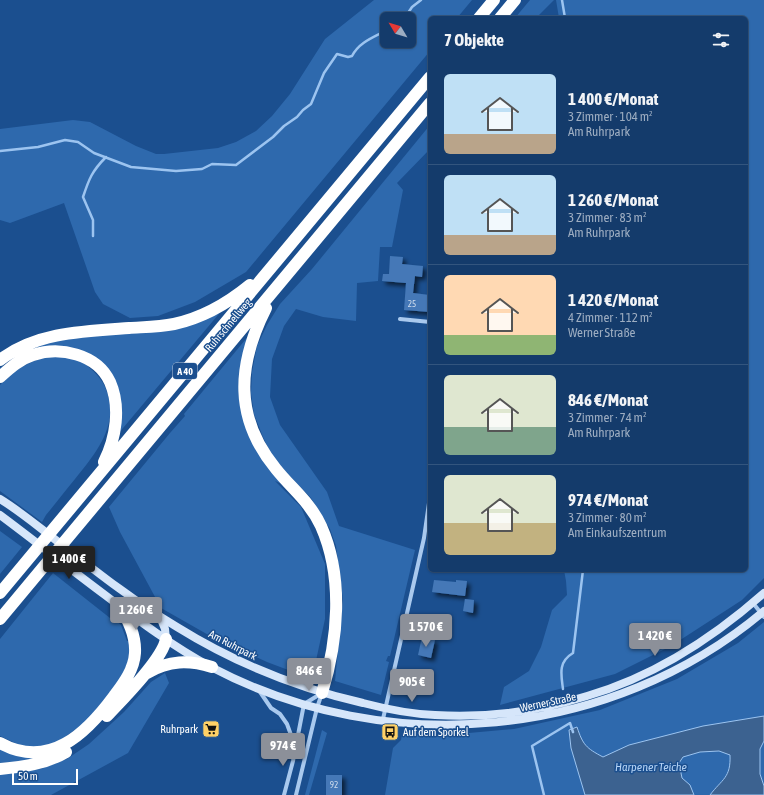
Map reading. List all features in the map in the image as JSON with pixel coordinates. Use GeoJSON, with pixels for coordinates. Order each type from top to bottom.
{"type":"FeatureCollection","features":[{"type":"Feature","properties":{"kind":"highway"},"geometry":{"type":"LineString","coordinates":[[481,16],[494,0]]}},
{"type":"Feature","properties":{"kind":"highway"},"geometry":{"type":"LineString","coordinates":[[502,16],[515,0]]}},
{"type":"Feature","properties":{"kind":"highway","name":"Ruhrschnellweg"},"geometry":{"type":"LineString","coordinates":[[0,593],[428,79]]}},
{"type":"Feature","properties":{"kind":"highway","name":"Ruhrschnellweg"},"geometry":{"type":"LineString","coordinates":[[0,619],[428,105]]}},
{"type":"Feature","properties":{"kind":"highway"},"geometry":{"type":"LineString","coordinates":[[0,360],[23,346],[54,336],[112,329],[157,327],[175,324],[193,318],[212,310],[238,294],[259,277],[283,254]]}},
{"type":"Feature","properties":{"kind":"highway"},"geometry":{"type":"LineString","coordinates":[[294,265],[268,304],[253,335],[245,369],[243,388],[246,410],[254,434],[266,456],[277,471],[308,504],[320,526],[329,549],[336,589],[335,631],[327,676],[322,693]]}},
{"type":"Feature","properties":{"kind":"highway"},"geometry":{"type":"LineString","coordinates":[[0,377],[10,368],[26,358],[50,351],[75,354],[86,358],[103,372],[110,381],[114,396],[116,408],[114,433],[108,454],[96,478],[88,488]]}},
{"type":"Feature","properties":{"kind":"highway"},"geometry":{"type":"LineString","coordinates":[[0,743],[11,749],[24,752],[36,753],[54,749],[79,735],[98,716],[121,687],[134,661],[134,636],[119,605]]}},
{"type":"Feature","properties":{"kind":"highway"},"geometry":{"type":"LineString","coordinates":[[0,768],[34,764],[49,760],[77,745],[96,728],[138,682],[161,653],[165,646],[166,639]]}},
{"type":"Feature","properties":{"kind":"highway"},"geometry":{"type":"LineString","coordinates":[[138,682],[154,670],[170,663],[192,662],[212,667]]}},
{"type":"Feature","properties":{"kind":"main road","name":"Am Ruhrpark"},"geometry":{"type":"LineString","coordinates":[[0,499],[160,617],[214,649],[264,673],[322,693]]}},
{"type":"Feature","properties":{"kind":"main road"},"geometry":{"type":"LineString","coordinates":[[0,515],[166,639],[212,667],[257,689],[317,708]]}},
{"type":"Feature","properties":{"kind":"main road","name":"Werner Straße"},"geometry":{"type":"LineString","coordinates":[[322,693],[387,709],[436,715],[493,714],[524,710],[588,696],[630,680],[665,663],[714,633],[764,593]]}},
{"type":"Feature","properties":{"kind":"main road","name":"Werner Straße"},"geometry":{"type":"LineString","coordinates":[[317,708],[344,715],[383,722],[430,725],[471,725],[516,720],[579,708],[625,692],[675,670],[716,646],[763,613]]}},
{"type":"Feature","properties":{"kind":"main road"},"geometry":{"type":"LineString","coordinates":[[160,617],[165,629],[166,639]]}},
{"type":"Feature","properties":{"kind":"street"},"geometry":{"type":"LineString","coordinates":[[400,319],[428,322]]}},
{"type":"Feature","properties":{"kind":"street"},"geometry":{"type":"LineString","coordinates":[[383,722],[424,538],[428,510]]}},
{"type":"Feature","properties":{"kind":"street","name":"Werner Straße"},"geometry":{"type":"LineString","coordinates":[[753,602],[763,613]]}},
{"type":"Feature","properties":{"kind":"street"},"geometry":{"type":"LineString","coordinates":[[257,689],[271,708],[280,714],[287,724],[296,748]]}},
{"type":"Feature","properties":{"kind":"street"},"geometry":{"type":"LineString","coordinates":[[284,795],[296,748],[304,704],[322,693]]}},
{"type":"Feature","properties":{"kind":"street"},"geometry":{"type":"LineString","coordinates":[[296,795],[322,693]]}},
{"type":"Feature","properties":{"kind":"shaded area"},"geometry":{"type":"Polygon","coordinates":[[[374,0],[472,0],[459,16],[428,16],[428,53],[246,272],[195,302],[158,316],[130,318],[103,304],[95,292],[64,203],[10,223],[0,220],[0,129],[73,120],[90,122],[136,146],[156,154],[164,154],[218,148],[236,142],[256,131],[272,116],[290,94],[325,39],[374,0]]]}},
{"type":"Feature","properties":{"kind":"shaded area"},"geometry":{"type":"Polygon","coordinates":[[[530,0],[554,0],[538,16],[517,16],[530,0]]]}},
{"type":"Feature","properties":{"kind":"shaded area"},"geometry":{"type":"Polygon","coordinates":[[[556,0],[764,0],[764,578],[742,600],[671,646],[615,674],[500,705],[504,687],[529,671],[541,647],[552,610],[567,595],[564,572],[748,572],[748,16],[559,16],[556,0]]]}},
{"type":"Feature","properties":{"kind":"shaded area"},"geometry":{"type":"Polygon","coordinates":[[[428,127],[428,151],[397,183],[403,190],[392,247],[380,247],[378,281],[357,283],[356,321],[323,317],[296,309],[284,326],[272,359],[270,397],[280,425],[327,492],[339,526],[415,550],[390,656],[388,656],[386,661],[389,662],[381,695],[335,681],[343,600],[336,546],[330,529],[311,498],[271,454],[254,414],[251,393],[252,372],[257,346],[267,325],[280,304],[312,269],[428,127]]]}},
{"type":"Feature","properties":{"kind":"shaded area"},"geometry":{"type":"Polygon","coordinates":[[[223,309],[118,434],[114,382],[61,346],[0,372],[0,368],[19,355],[45,343],[223,309]]]}},
{"type":"Feature","properties":{"kind":"shaded area"},"geometry":{"type":"Polygon","coordinates":[[[250,334],[240,394],[282,484],[275,481],[301,507],[325,564],[325,619],[312,679],[267,662],[212,637],[161,608],[120,532],[109,507],[185,416],[184,414],[250,334]]]}},
{"type":"Feature","properties":{"kind":"shaded area"},"geometry":{"type":"Polygon","coordinates":[[[48,357],[73,358],[90,368],[103,383],[108,397],[110,410],[109,422],[99,446],[42,522],[0,491],[0,385],[10,375],[22,367],[34,361],[48,357]]]}},
{"type":"Feature","properties":{"kind":"shaded area"},"geometry":{"type":"Polygon","coordinates":[[[0,531],[22,547],[0,574],[0,531]]]}},
{"type":"Feature","properties":{"kind":"shaded area"},"geometry":{"type":"Polygon","coordinates":[[[53,573],[121,625],[127,641],[131,641],[131,652],[124,674],[87,721],[58,742],[42,747],[26,748],[0,736],[0,639],[53,573]]]}},
{"type":"Feature","properties":{"kind":"shaded area"},"geometry":{"type":"Polygon","coordinates":[[[764,622],[764,795],[385,795],[393,748],[401,740],[402,735],[447,735],[514,729],[600,710],[677,679],[738,643],[764,622]]]}},
{"type":"Feature","properties":{"kind":"shaded area"},"geometry":{"type":"Polygon","coordinates":[[[165,673],[169,683],[128,753],[51,795],[0,795],[0,772],[41,769],[67,759],[89,744],[124,712],[151,682],[165,673]]]}},
{"type":"Feature","properties":{"kind":"shaded area"},"geometry":{"type":"Polygon","coordinates":[[[322,730],[327,733],[309,795],[305,795],[322,730]]]}},
{"type":"Feature","properties":{"kind":"shaded area"},"geometry":{"type":"Polygon","coordinates":[[[0,748],[42,756],[27,761],[0,763],[0,748]]]}},
{"type":"Feature","properties":{"kind":"water","name":"Harpener Teiche"},"geometry":{"type":"Polygon","coordinates":[[[764,716],[764,741],[760,749],[760,774],[764,786],[764,795],[710,795],[725,778],[729,769],[730,755],[719,751],[700,752],[683,757],[679,763],[682,778],[690,785],[694,795],[585,795],[571,748],[569,730],[577,727],[583,742],[603,757],[629,745],[703,726],[764,716]]]}},
{"type":"Feature","properties":{"kind":"building"},"geometry":{"type":"Polygon","coordinates":[[[390,256],[403,257],[402,264],[423,266],[422,277],[415,276],[413,293],[428,295],[428,312],[404,310],[406,283],[382,281],[383,274],[389,274],[390,256]]]}},
{"type":"Feature","properties":{"kind":"building"},"geometry":{"type":"Polygon","coordinates":[[[434,580],[456,582],[456,580],[467,581],[465,596],[432,592],[434,580]]]}},
{"type":"Feature","properties":{"kind":"building"},"geometry":{"type":"Polygon","coordinates":[[[465,599],[474,600],[473,613],[463,611],[465,599]]]}},
{"type":"Feature","properties":{"kind":"building"},"geometry":{"type":"Polygon","coordinates":[[[422,637],[435,640],[431,658],[418,655],[422,637]]]}},
{"type":"Feature","properties":{"kind":"building"},"geometry":{"type":"Polygon","coordinates":[[[326,775],[342,775],[342,795],[326,795],[326,775]]]}},
{"type":"Feature","properties":{"kind":"waterway"},"geometry":{"type":"LineString","coordinates":[[409,12],[412,7],[421,0]]}},
{"type":"Feature","properties":{"kind":"waterway"},"geometry":{"type":"LineString","coordinates":[[562,0],[565,16]]}},
{"type":"Feature","properties":{"kind":"waterway"},"geometry":{"type":"LineString","coordinates":[[0,151],[38,147],[65,140],[78,142],[94,153],[131,167],[176,171],[202,169],[212,164],[236,165],[273,137],[311,104],[324,73],[337,54],[348,57],[352,56],[363,43],[380,34]]}},
{"type":"Feature","properties":{"kind":"waterway"},"geometry":{"type":"LineString","coordinates":[[93,236],[93,220],[83,197],[87,185],[97,167],[106,157]]}},
{"type":"Feature","properties":{"kind":"waterway"},"geometry":{"type":"LineString","coordinates":[[563,689],[562,669],[565,660],[573,653],[583,572]]}},
{"type":"Feature","properties":{"kind":"waterway"},"geometry":{"type":"LineString","coordinates":[[544,795],[532,746],[570,723],[573,732]]}},
{"type":"Feature","properties":{"kind":"place","name":"Ruhrpark"},"geometry":{"type":"Point","coordinates":[211,729]}},
{"type":"Feature","properties":{"kind":"place","name":"Auf dem Sporkel"},"geometry":{"type":"Point","coordinates":[390,732]}}]}
